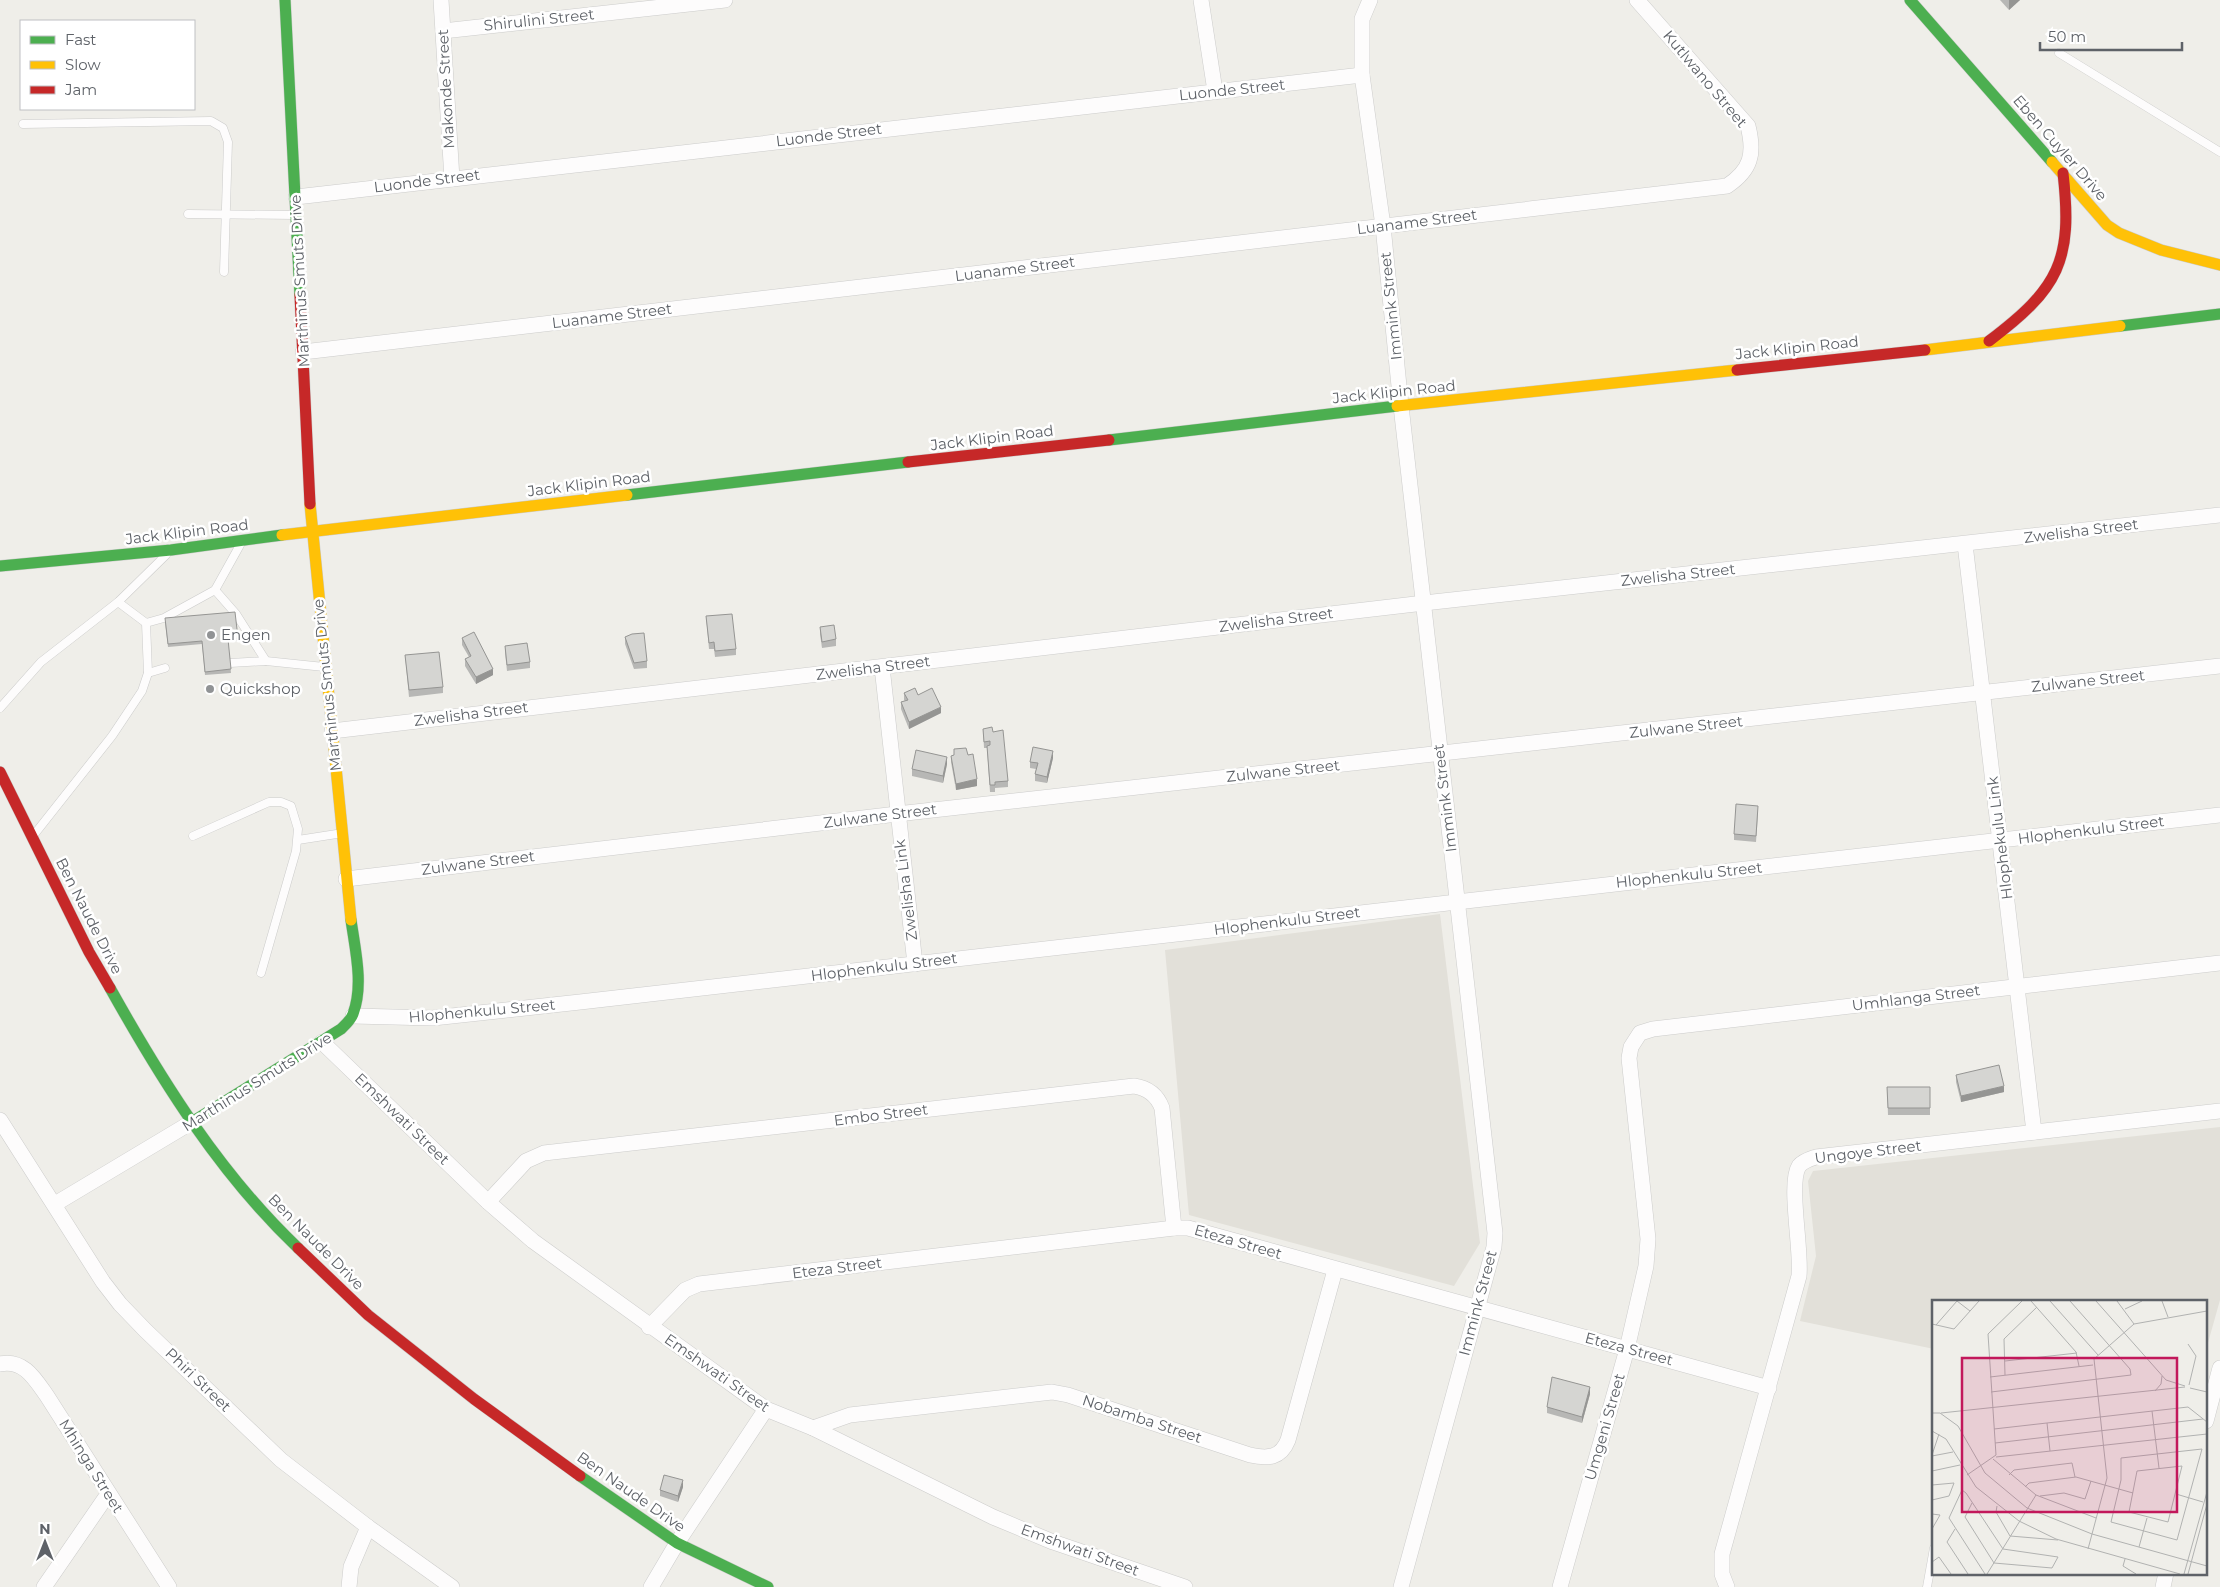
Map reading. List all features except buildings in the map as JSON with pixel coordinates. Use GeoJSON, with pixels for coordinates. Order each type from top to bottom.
{"type":"FeatureCollection","features":[{"type":"Feature","properties":{"kind":"street","name":"Marthinus Smuts Drive"},"geometry":{"type":"LineString","coordinates":[[55,1204],[322,1042],[341,1029],[353,1016],[357,998],[357,969],[346,879],[344,833],[324,667],[311,531],[285,0]]}},
{"type":"Feature","properties":{"kind":"street","name":"Makonde Street"},"geometry":{"type":"LineString","coordinates":[[441,0],[452,179]]}},
{"type":"Feature","properties":{"kind":"street","name":"Shirulini Street"},"geometry":{"type":"LineString","coordinates":[[443,30],[725,0]]}},
{"type":"Feature","properties":{"kind":"street"},"geometry":{"type":"LineString","coordinates":[[1202,0],[1215,91]]}},
{"type":"Feature","properties":{"kind":"street","name":"Immink Street"},"geometry":{"type":"LineString","coordinates":[[1370,0],[1362,19],[1362,76],[1383,226],[1401,406],[1495,1232],[1494,1247],[1400,1587]]}},
{"type":"Feature","properties":{"kind":"street","name":"Kutlwano Street"},"geometry":{"type":"LineString","coordinates":[[1637,0],[1748,126],[1751,140],[1746,170],[1726,186]]}},
{"type":"Feature","properties":{"kind":"street","name":"Eben Cuyler Drive"},"geometry":{"type":"LineString","coordinates":[[1910,0],[2063,173],[2093,210],[2119,234],[2161,249],[2220,264]]}},
{"type":"Feature","properties":{"kind":"street","name":"Luonde Street"},"geometry":{"type":"LineString","coordinates":[[296,196],[1215,91],[1362,76]]}},
{"type":"Feature","properties":{"kind":"street"},"geometry":{"type":"LineString","coordinates":[[1987,343],[2032,308],[2061,266],[2066,245],[2068,222],[2063,173]]}},
{"type":"Feature","properties":{"kind":"street","name":"Luaname Street"},"geometry":{"type":"LineString","coordinates":[[303,352],[1726,186]]}},
{"type":"Feature","properties":{"kind":"street"},"geometry":{"type":"LineString","coordinates":[[1987,343],[2220,314]]}},
{"type":"Feature","properties":{"kind":"street","name":"Jack Klipin Road"},"geometry":{"type":"LineString","coordinates":[[0,566],[171,550],[311,531],[1401,406],[1987,343]]}},
{"type":"Feature","properties":{"kind":"street","name":"Zwelisha Street"},"geometry":{"type":"LineString","coordinates":[[332,731],[1424,603],[2220,515]]}},
{"type":"Feature","properties":{"kind":"street","name":"Hlophekulu Link"},"geometry":{"type":"LineString","coordinates":[[1965,544],[2034,1132]]}},
{"type":"Feature","properties":{"kind":"street","name":"Zulwane Street"},"geometry":{"type":"LineString","coordinates":[[346,879],[898,814],[2220,666]]}},
{"type":"Feature","properties":{"kind":"street","name":"Zwelisha Link"},"geometry":{"type":"LineString","coordinates":[[882,667],[915,964]]}},
{"type":"Feature","properties":{"kind":"street","name":"Ben Naude Drive"},"geometry":{"type":"LineString","coordinates":[[0,772],[88,952],[128,1021],[192,1122],[237,1181],[281,1232],[368,1315],[474,1399],[608,1496],[678,1542],[768,1587]]}},
{"type":"Feature","properties":{"kind":"street","name":"Hlophenkulu Street"},"geometry":{"type":"LineString","coordinates":[[353,1016],[433,1018],[2220,815]]}},
{"type":"Feature","properties":{"kind":"street","name":"Umhlanga Street"},"geometry":{"type":"LineString","coordinates":[[1629,1058],[1634,1039],[1640,1033],[1653,1029],[2220,963]]}},
{"type":"Feature","properties":{"kind":"street","name":"Emshwati Street"},"geometry":{"type":"LineString","coordinates":[[322,1042],[488,1202],[533,1241],[766,1409],[813,1428],[993,1517],[1053,1542],[1184,1587]]}},
{"type":"Feature","properties":{"kind":"street","name":"Umgeni Street"},"geometry":{"type":"LineString","coordinates":[[1560,1587],[1627,1348],[1644,1276],[1648,1247],[1629,1058]]}},
{"type":"Feature","properties":{"kind":"street","name":"Embo Street"},"geometry":{"type":"LineString","coordinates":[[488,1202],[526,1161],[544,1153],[1134,1086],[1156,1096],[1162,1108],[1174,1228]]}},
{"type":"Feature","properties":{"kind":"street","name":"Ungoye Street"},"geometry":{"type":"LineString","coordinates":[[1727,1587],[1721,1568],[1722,1554],[1769,1388],[1798,1276],[1800,1258],[1795,1185],[1797,1173],[1804,1162],[1816,1157],[2220,1111]]}},
{"type":"Feature","properties":{"kind":"street","name":"Phiri Street"},"geometry":{"type":"LineString","coordinates":[[0,1120],[103,1282],[120,1304],[145,1330],[281,1460],[368,1528],[452,1587]]}},
{"type":"Feature","properties":{"kind":"street","name":"Eteza Street"},"geometry":{"type":"LineString","coordinates":[[649,1326],[685,1290],[699,1284],[1174,1228],[1192,1229],[1335,1270],[1477,1307],[1769,1388]]}},
{"type":"Feature","properties":{"kind":"street","name":"Nobamba Street"},"geometry":{"type":"LineString","coordinates":[[813,1428],[850,1415],[1052,1392],[1083,1400],[1250,1456],[1273,1457],[1280,1453],[1288,1440],[1335,1270]]}},
{"type":"Feature","properties":{"kind":"street","name":"Mhinga Street"},"geometry":{"type":"LineString","coordinates":[[0,1364],[6,1363],[21,1366],[30,1373],[47,1396],[169,1587]]}},
{"type":"Feature","properties":{"kind":"street"},"geometry":{"type":"LineString","coordinates":[[2208,1418],[2215,1406],[2220,1368]]}},
{"type":"Feature","properties":{"kind":"street"},"geometry":{"type":"LineString","coordinates":[[651,1587],[678,1542],[766,1409]]}},
{"type":"Feature","properties":{"kind":"street"},"geometry":{"type":"LineString","coordinates":[[44,1587],[108,1494]]}},
{"type":"Feature","properties":{"kind":"street"},"geometry":{"type":"LineString","coordinates":[[349,1587],[351,1567],[368,1528]]}},
{"type":"Feature","properties":{"kind":"street"},"geometry":{"type":"LineString","coordinates":[[2162,1587],[2166,1574]]}},
{"type":"Feature","properties":{"kind":"lane"},"geometry":{"type":"LineString","coordinates":[[2059,53],[2216,145],[2220,152]]}},
{"type":"Feature","properties":{"kind":"lane"},"geometry":{"type":"LineString","coordinates":[[23,124],[211,121],[223,128],[228,142],[224,272]]}},
{"type":"Feature","properties":{"kind":"lane"},"geometry":{"type":"LineString","coordinates":[[188,214],[297,215]]}},
{"type":"Feature","properties":{"kind":"lane"},"geometry":{"type":"LineString","coordinates":[[146,623],[164,618],[215,590],[242,541]]}},
{"type":"Feature","properties":{"kind":"lane"},"geometry":{"type":"LineString","coordinates":[[0,708],[41,662],[118,602],[171,550]]}},
{"type":"Feature","properties":{"kind":"lane"},"geometry":{"type":"LineString","coordinates":[[215,590],[236,614],[266,661]]}},
{"type":"Feature","properties":{"kind":"lane"},"geometry":{"type":"LineString","coordinates":[[118,602],[146,623]]}},
{"type":"Feature","properties":{"kind":"lane"},"geometry":{"type":"LineString","coordinates":[[32,836],[134,706],[142,691],[148,672],[146,623]]}},
{"type":"Feature","properties":{"kind":"lane"},"geometry":{"type":"LineString","coordinates":[[230,663],[266,661],[324,667]]}},
{"type":"Feature","properties":{"kind":"lane"},"geometry":{"type":"LineString","coordinates":[[148,672],[165,668]]}},
{"type":"Feature","properties":{"kind":"lane"},"geometry":{"type":"LineString","coordinates":[[194,836],[269,802],[281,802],[291,806],[298,829],[298,840],[261,973]]}},
{"type":"Feature","properties":{"kind":"lane"},"geometry":{"type":"LineString","coordinates":[[298,840],[344,833]]}},
{"type":"Feature","properties":{"kind":"lane"},"geometry":{"type":"LineString","coordinates":[[1927,1587],[1932,1559]]}},
{"type":"Feature","properties":{"kind":"shaded area"},"geometry":{"type":"Polygon","coordinates":[[[1440,914],[1480,1243],[1454,1286],[1189,1215],[1165,950],[1440,914]]]}},
{"type":"Feature","properties":{"kind":"shaded area"},"geometry":{"type":"Polygon","coordinates":[[[2220,1127],[2220,1300],[2208,1343],[2208,1300],[1932,1300],[1932,1349],[1800,1321],[1816,1256],[1808,1181],[1813,1171],[2220,1127]]]}},
{"type":"Feature","properties":{"kind":"traffic: fast"},"geometry":{"type":"LineString","coordinates":[[285,0],[300,295]]}},
{"type":"Feature","properties":{"kind":"traffic: fast"},"geometry":{"type":"LineString","coordinates":[[1910,0],[2052,162]]}},
{"type":"Feature","properties":{"kind":"traffic: fast"},"geometry":{"type":"LineString","coordinates":[[2120,326],[2220,314]]}},
{"type":"Feature","properties":{"kind":"traffic: fast"},"geometry":{"type":"LineString","coordinates":[[1109,440],[1397,406]]}},
{"type":"Feature","properties":{"kind":"traffic: fast"},"geometry":{"type":"LineString","coordinates":[[627,495],[908,462]]}},
{"type":"Feature","properties":{"kind":"traffic: fast"},"geometry":{"type":"LineString","coordinates":[[0,566],[171,550],[282,535]]}},
{"type":"Feature","properties":{"kind":"traffic: fast"},"geometry":{"type":"LineString","coordinates":[[192,1122],[341,1029],[349,1020],[353,1014],[358,991],[356,955],[351,920]]}},
{"type":"Feature","properties":{"kind":"traffic: fast"},"geometry":{"type":"LineString","coordinates":[[110,988],[150,1057],[194,1125],[243,1189],[298,1248]]}},
{"type":"Feature","properties":{"kind":"traffic: fast"},"geometry":{"type":"LineString","coordinates":[[580,1476],[677,1543],[768,1587]]}},
{"type":"Feature","properties":{"kind":"traffic: slow"},"geometry":{"type":"LineString","coordinates":[[2052,162],[2107,225],[2119,233],[2161,250],[2220,265]]}},
{"type":"Feature","properties":{"kind":"traffic: slow"},"geometry":{"type":"LineString","coordinates":[[1925,350],[2120,326]]}},
{"type":"Feature","properties":{"kind":"traffic: slow"},"geometry":{"type":"LineString","coordinates":[[1397,406],[1737,370]]}},
{"type":"Feature","properties":{"kind":"traffic: slow"},"geometry":{"type":"LineString","coordinates":[[282,535],[627,495]]}},
{"type":"Feature","properties":{"kind":"traffic: slow"},"geometry":{"type":"LineString","coordinates":[[310,504],[351,920]]}},
{"type":"Feature","properties":{"kind":"traffic: jam"},"geometry":{"type":"LineString","coordinates":[[1989,341],[2032,305],[2046,288],[2056,270],[2066,229],[2063,173]]}},
{"type":"Feature","properties":{"kind":"traffic: jam"},"geometry":{"type":"LineString","coordinates":[[300,295],[310,504]]}},
{"type":"Feature","properties":{"kind":"traffic: jam"},"geometry":{"type":"LineString","coordinates":[[1737,370],[1925,350]]}},
{"type":"Feature","properties":{"kind":"traffic: jam"},"geometry":{"type":"LineString","coordinates":[[908,462],[1109,440]]}},
{"type":"Feature","properties":{"kind":"traffic: jam"},"geometry":{"type":"LineString","coordinates":[[0,772],[89,952],[110,988]]}},
{"type":"Feature","properties":{"kind":"traffic: jam"},"geometry":{"type":"LineString","coordinates":[[298,1248],[368,1315],[474,1399],[580,1476]]}},
{"type":"Feature","properties":{"kind":"place","name":"Engen"},"geometry":{"type":"Point","coordinates":[211,635]}},
{"type":"Feature","properties":{"kind":"place","name":"Quickshop"},"geometry":{"type":"Point","coordinates":[210,689]}}]}
